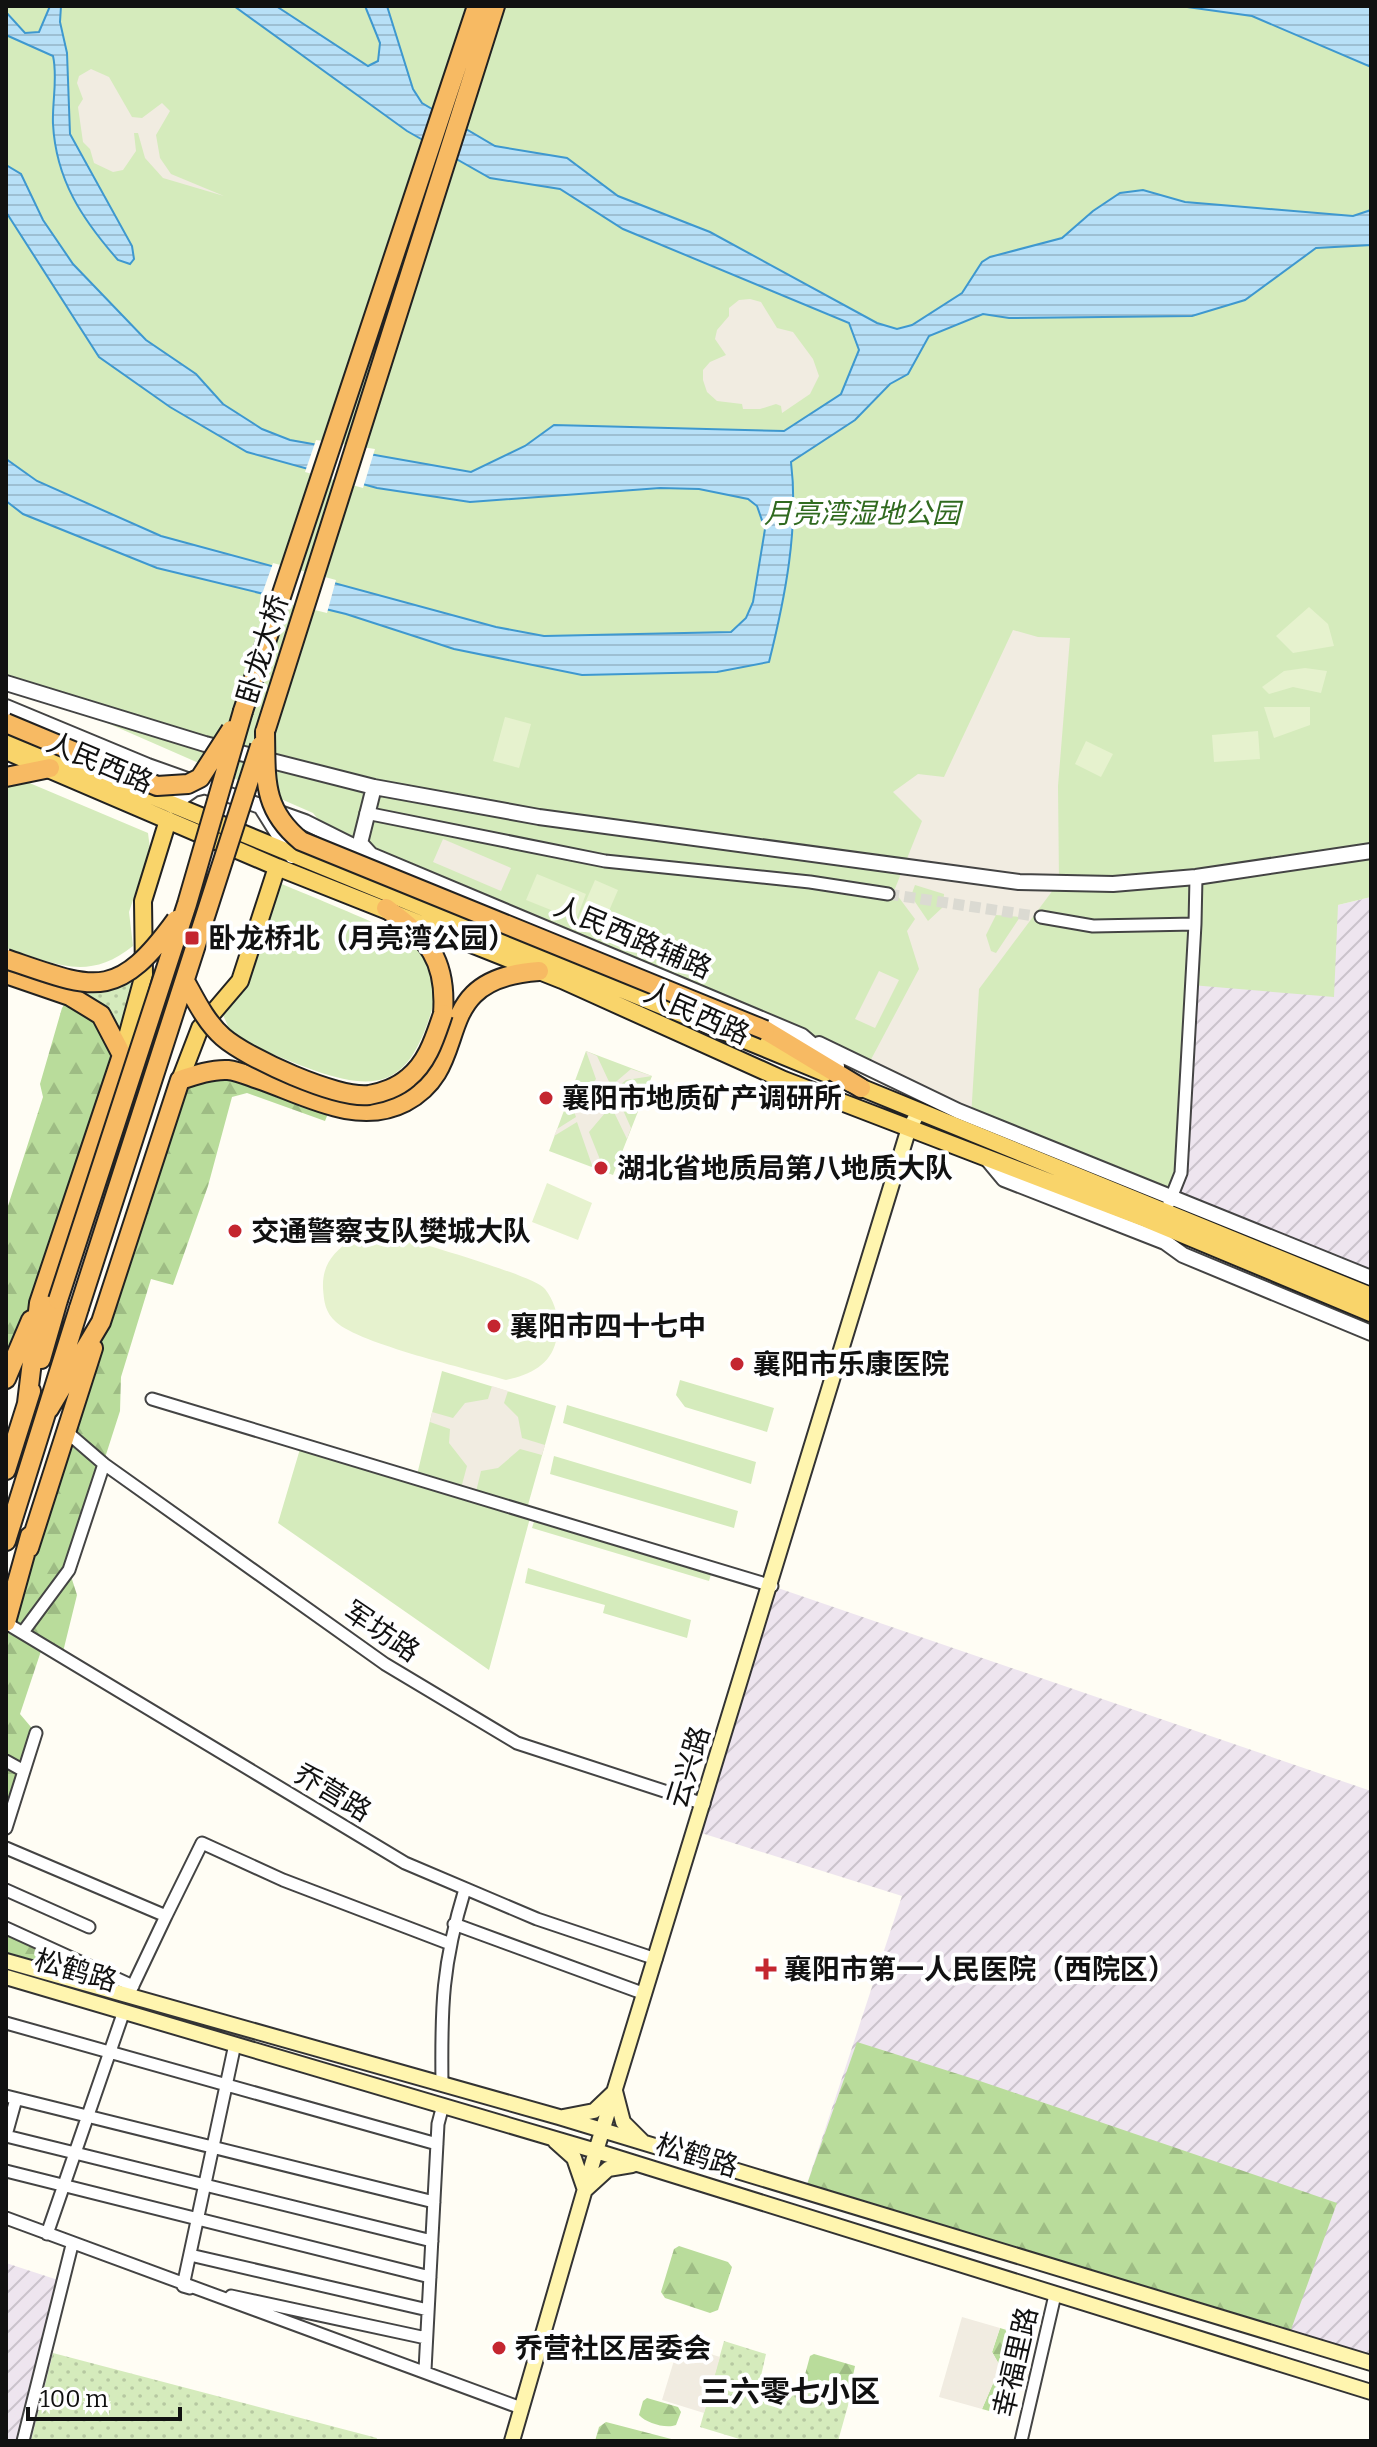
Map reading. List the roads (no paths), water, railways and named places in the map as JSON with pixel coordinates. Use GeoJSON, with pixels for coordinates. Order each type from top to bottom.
{"type":"FeatureCollection","features":[{"type":"Feature","properties":{"kind":"highway","name":"卧龙大桥"},"geometry":{"type":"LineString","coordinates":[[27,1403],[187,904],[243,711],[477,6]]}},
{"type":"Feature","properties":{"kind":"highway","name":"卧龙大桥"},"geometry":{"type":"LineString","coordinates":[[49,1409],[495,6]]}},
{"type":"Feature","properties":{"kind":"highway"},"geometry":{"type":"LineString","coordinates":[[6,723],[157,786],[188,784],[200,778],[243,711]]}},
{"type":"Feature","properties":{"kind":"highway"},"geometry":{"type":"LineString","coordinates":[[265,732],[267,793],[282,826],[301,841],[765,1030],[861,1088]]}},
{"type":"Feature","properties":{"kind":"highway"},"geometry":{"type":"LineString","coordinates":[[6,777],[50,768]]}},
{"type":"Feature","properties":{"kind":"highway"},"geometry":{"type":"LineString","coordinates":[[6,959],[81,985],[111,980],[131,972],[156,948],[187,904]]}},
{"type":"Feature","properties":{"kind":"highway"},"geometry":{"type":"LineString","coordinates":[[185,981],[205,1017],[222,1036],[251,1058],[338,1091],[367,1096],[392,1088],[409,1078],[428,1054],[443,1014],[445,987],[436,957],[419,932],[386,908]]}},
{"type":"Feature","properties":{"kind":"highway"},"geometry":{"type":"LineString","coordinates":[[6,1622],[180,1080],[229,1070],[342,1110],[371,1110],[404,1102],[428,1084],[445,1054],[464,1004],[483,984],[506,973],[539,971]]}},
{"type":"Feature","properties":{"kind":"highway"},"geometry":{"type":"LineString","coordinates":[[6,974],[70,996],[101,1015],[122,1055],[39,1303],[6,1379]]}},
{"type":"Feature","properties":{"kind":"highway"},"geometry":{"type":"LineString","coordinates":[[6,1470],[27,1403],[39,1303]]}},
{"type":"Feature","properties":{"kind":"highway"},"geometry":{"type":"LineString","coordinates":[[6,1541],[49,1409],[101,1322]]}},
{"type":"Feature","properties":{"kind":"highway"},"geometry":{"type":"LineString","coordinates":[[29,1548],[33,1457]]}},
{"type":"Feature","properties":{"kind":"main road","name":"人民西路"},"geometry":{"type":"LineString","coordinates":[[6,736],[169,812],[277,867],[539,971],[784,1080],[908,1131],[1146,1219],[1371,1313]]}},
{"type":"Feature","properties":{"kind":"main road","name":"人民西路"},"geometry":{"type":"LineString","coordinates":[[6,751],[292,856],[1371,1296]]}},
{"type":"Feature","properties":{"kind":"main road"},"geometry":{"type":"LineString","coordinates":[[122,1055],[144,974],[143,901],[169,812]]}},
{"type":"Feature","properties":{"kind":"main road"},"geometry":{"type":"LineString","coordinates":[[180,1080],[200,1028],[240,981],[277,867]]}},
{"type":"Feature","properties":{"kind":"main road","name":"云兴路"},"geometry":{"type":"LineString","coordinates":[[512,2441],[596,2151],[772,1586],[908,1131],[919,1111]]}},
{"type":"Feature","properties":{"kind":"main road","name":"松鹤路"},"geometry":{"type":"LineString","coordinates":[[8,1965],[559,2117],[1371,2363]]}},
{"type":"Feature","properties":{"kind":"main road","name":"松鹤路"},"geometry":{"type":"LineString","coordinates":[[129,1997],[235,2044],[639,2164],[1371,2392]]}},
{"type":"Feature","properties":{"kind":"main road"},"geometry":{"type":"LineString","coordinates":[[559,2117],[594,2111],[615,2091],[623,2122],[643,2143]]}},
{"type":"Feature","properties":{"kind":"main road"},"geometry":{"type":"LineString","coordinates":[[552,2138],[574,2158],[585,2190],[608,2169],[639,2164]]}},
{"type":"Feature","properties":{"kind":"street"},"geometry":{"type":"LineString","coordinates":[[6,683],[205,744],[374,787],[539,817],[1019,882],[1113,884],[1196,877],[1371,851]]}},
{"type":"Feature","properties":{"kind":"street","name":"人民西路辅路"},"geometry":{"type":"LineString","coordinates":[[6,707],[260,805],[371,855],[802,1036],[861,1088]]}},
{"type":"Feature","properties":{"kind":"street"},"geometry":{"type":"LineString","coordinates":[[169,812],[194,789],[206,786]]}},
{"type":"Feature","properties":{"kind":"street"},"geometry":{"type":"LineString","coordinates":[[371,855],[360,843],[360,833],[374,787]]}},
{"type":"Feature","properties":{"kind":"street"},"geometry":{"type":"LineString","coordinates":[[260,805],[292,856]]}},
{"type":"Feature","properties":{"kind":"street"},"geometry":{"type":"LineString","coordinates":[[366,813],[605,861],[810,882],[888,894]]}},
{"type":"Feature","properties":{"kind":"street"},"geometry":{"type":"LineString","coordinates":[[330,834],[344,839],[360,833]]}},
{"type":"Feature","properties":{"kind":"street"},"geometry":{"type":"LineString","coordinates":[[1165,1212],[1181,1173],[1196,877]]}},
{"type":"Feature","properties":{"kind":"street"},"geometry":{"type":"LineString","coordinates":[[1041,917],[1093,926],[1195,924]]}},
{"type":"Feature","properties":{"kind":"street"},"geometry":{"type":"LineString","coordinates":[[802,1036],[971,1117],[1172,1195],[1371,1278]]}},
{"type":"Feature","properties":{"kind":"street"},"geometry":{"type":"LineString","coordinates":[[989,1161],[1004,1179],[1165,1242],[1183,1255],[1371,1333]]}},
{"type":"Feature","properties":{"kind":"street"},"geometry":{"type":"LineString","coordinates":[[152,1399],[772,1586]]}},
{"type":"Feature","properties":{"kind":"street","name":"军坊路"},"geometry":{"type":"LineString","coordinates":[[68,1433],[104,1464],[385,1664],[517,1743],[704,1804]]}},
{"type":"Feature","properties":{"kind":"street"},"geometry":{"type":"LineString","coordinates":[[23,1632],[69,1570],[104,1464]]}},
{"type":"Feature","properties":{"kind":"street","name":"乔营路"},"geometry":{"type":"LineString","coordinates":[[6,1622],[405,1863],[537,1919],[656,1959]]}},
{"type":"Feature","properties":{"kind":"street"},"geometry":{"type":"LineString","coordinates":[[6,1828],[36,1733]]}},
{"type":"Feature","properties":{"kind":"street"},"geometry":{"type":"LineString","coordinates":[[6,1761],[24,1771]]}},
{"type":"Feature","properties":{"kind":"street"},"geometry":{"type":"LineString","coordinates":[[47,2234],[129,1997],[202,1843],[283,1880],[448,1943]]}},
{"type":"Feature","properties":{"kind":"street"},"geometry":{"type":"LineString","coordinates":[[6,1848],[166,1916]]}},
{"type":"Feature","properties":{"kind":"street"},"geometry":{"type":"LineString","coordinates":[[442,2084],[441,1995],[448,1943],[465,1889]]}},
{"type":"Feature","properties":{"kind":"street"},"geometry":{"type":"LineString","coordinates":[[6,1890],[89,1927]]}},
{"type":"Feature","properties":{"kind":"street"},"geometry":{"type":"LineString","coordinates":[[454,1924],[645,1994]]}},
{"type":"Feature","properties":{"kind":"street"},"geometry":{"type":"LineString","coordinates":[[6,1928],[129,1997]]}},
{"type":"Feature","properties":{"kind":"street"},"geometry":{"type":"LineString","coordinates":[[6,2023],[437,2144]]}},
{"type":"Feature","properties":{"kind":"street"},"geometry":{"type":"LineString","coordinates":[[183,2286],[235,2044]]}},
{"type":"Feature","properties":{"kind":"street"},"geometry":{"type":"LineString","coordinates":[[432,2241],[74,2155],[6,2135],[11,2098],[434,2202]]}},
{"type":"Feature","properties":{"kind":"street"},"geometry":{"type":"LineString","coordinates":[[425,2370],[437,2144],[443,2105]]}},
{"type":"Feature","properties":{"kind":"street"},"geometry":{"type":"LineString","coordinates":[[6,2171],[430,2277]]}},
{"type":"Feature","properties":{"kind":"street"},"geometry":{"type":"LineString","coordinates":[[6,2218],[183,2286],[425,2370],[521,2408]]}},
{"type":"Feature","properties":{"kind":"street"},"geometry":{"type":"LineString","coordinates":[[23,2441],[72,2245]]}},
{"type":"Feature","properties":{"kind":"street"},"geometry":{"type":"LineString","coordinates":[[190,2255],[428,2310]]}},
{"type":"Feature","properties":{"kind":"street"},"geometry":{"type":"LineString","coordinates":[[183,2286],[426,2338]]}},
{"type":"Feature","properties":{"kind":"street","name":"幸福里路"},"geometry":{"type":"LineString","coordinates":[[1021,2441],[1055,2295]]}},
{"type":"Feature","properties":{"kind":"water"},"geometry":{"type":"Polygon","coordinates":[[[50,6],[61,6],[60,22],[67,53],[70,134],[132,246],[134,259],[130,264],[118,260],[105,245],[82,214],[65,181],[53,124],[53,56],[6,35],[6,12],[25,33],[39,32],[50,6]]]}},
{"type":"Feature","properties":{"kind":"water"},"geometry":{"type":"Polygon","coordinates":[[[234,6],[276,6],[368,66],[378,61],[380,43],[365,6],[387,6],[413,89],[422,103],[495,146],[567,158],[618,196],[710,232],[877,323],[897,329],[912,325],[962,293],[982,262],[990,257],[1062,238],[1120,193],[1143,190],[1185,202],[1353,216],[1371,210],[1371,245],[1316,248],[1245,300],[1192,316],[1009,318],[983,314],[929,336],[908,374],[890,384],[855,420],[791,462],[792,537],[769,662],[717,672],[582,675],[454,649],[346,614],[157,568],[23,514],[6,501],[6,459],[37,481],[161,536],[496,627],[544,636],[731,632],[746,618],[753,602],[765,529],[757,506],[748,499],[699,489],[660,488],[470,502],[377,488],[247,452],[170,407],[99,357],[6,212],[6,165],[21,174],[43,220],[73,264],[146,340],[196,374],[223,404],[262,429],[290,440],[471,472],[525,446],[554,425],[784,431],[841,394],[859,350],[849,323],[623,229],[560,189],[490,178],[407,131],[234,6]]]}},
{"type":"Feature","properties":{"kind":"water"},"geometry":{"type":"Polygon","coordinates":[[[1180,6],[1371,6],[1371,67],[1252,16],[1180,6]]]}},
{"type":"Feature","properties":{"kind":"tunnel"},"geometry":{"type":"LineString","coordinates":[[888,894],[1041,917]]}},
{"type":"Feature","properties":{"kind":"place","name":"卧龙桥北（月亮湾公园）"},"geometry":{"type":"Point","coordinates":[192,938]}},
{"type":"Feature","properties":{"kind":"place","name":"襄阳市地质矿产调研所"},"geometry":{"type":"Point","coordinates":[546,1098]}},
{"type":"Feature","properties":{"kind":"place","name":"湖北省地质局第八地质大队"},"geometry":{"type":"Point","coordinates":[601,1168]}},
{"type":"Feature","properties":{"kind":"place","name":"交通警察支队樊城大队"},"geometry":{"type":"Point","coordinates":[235,1231]}},
{"type":"Feature","properties":{"kind":"place","name":"襄阳市四十七中"},"geometry":{"type":"Point","coordinates":[494,1326]}},
{"type":"Feature","properties":{"kind":"place","name":"襄阳市乐康医院"},"geometry":{"type":"Point","coordinates":[737,1364]}},
{"type":"Feature","properties":{"kind":"place","name":"襄阳市第一人民医院（西院区）"},"geometry":{"type":"Point","coordinates":[766,1969]}},
{"type":"Feature","properties":{"kind":"place","name":"乔营社区居委会"},"geometry":{"type":"Point","coordinates":[499,2348]}},
{"type":"Feature","properties":{"kind":"district","name":"三六零七小区"},"geometry":{"type":"Point","coordinates":[790,2392]}},
{"type":"Feature","properties":{"kind":"park label","name":"月亮湾湿地公园"},"geometry":{"type":"Point","coordinates":[862,513]}}]}
